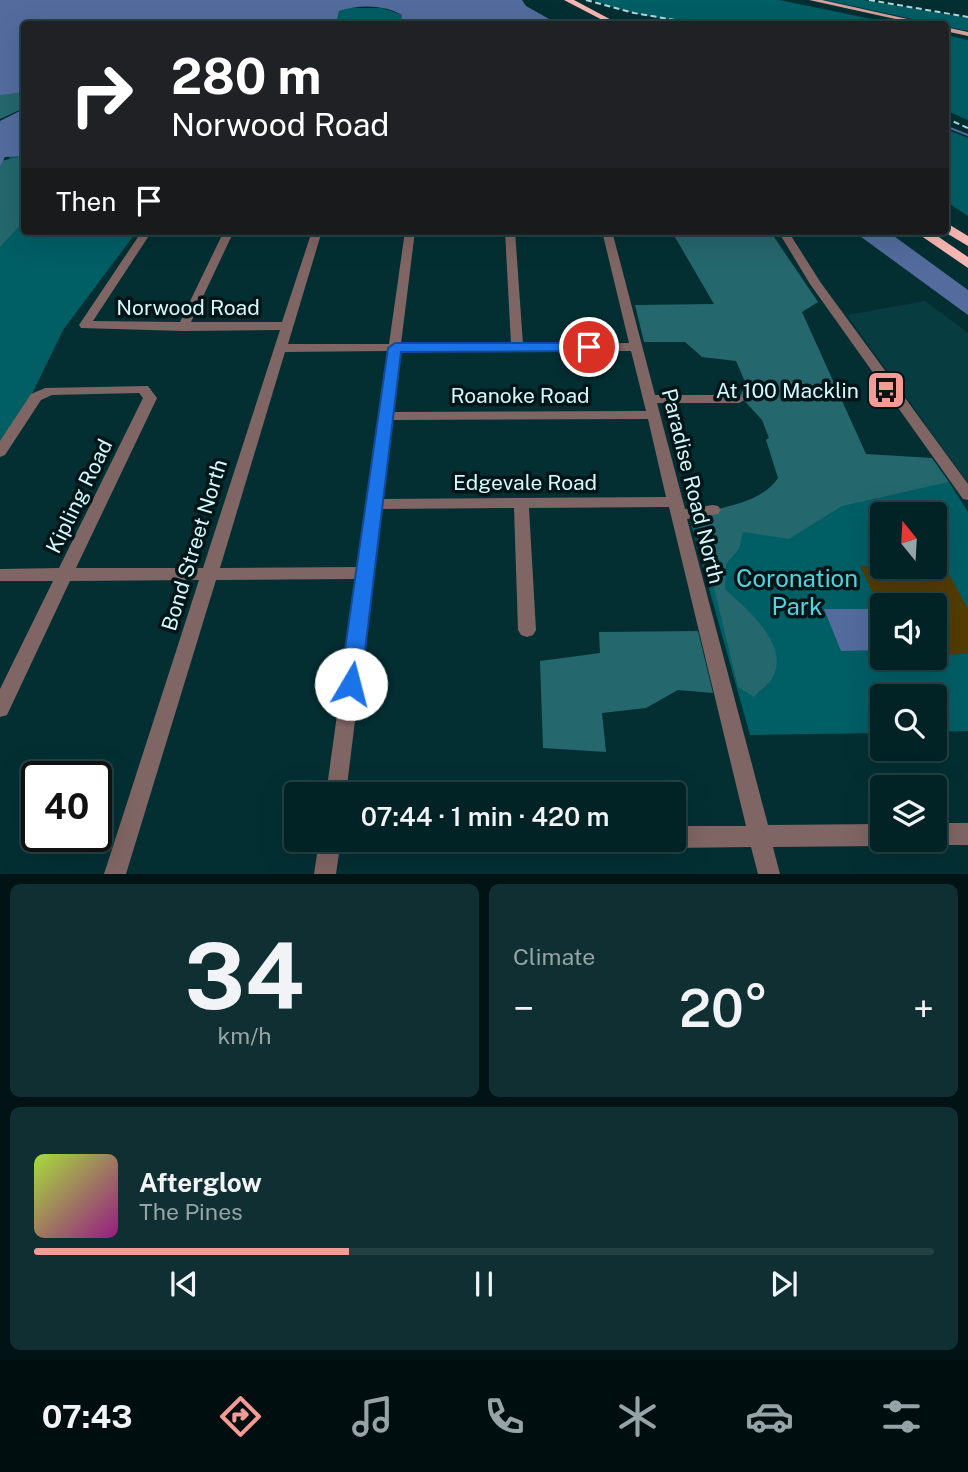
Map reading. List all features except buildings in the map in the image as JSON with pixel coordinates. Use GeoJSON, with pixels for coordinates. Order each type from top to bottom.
{"type":"FeatureCollection","features":[{"type":"Feature","properties":{"kind":"highway"},"geometry":{"type":"LineString","coordinates":[[554,0],[593,21]]}},
{"type":"Feature","properties":{"kind":"highway"},"geometry":{"type":"LineString","coordinates":[[568,0],[609,21]]}},
{"type":"Feature","properties":{"kind":"highway"},"geometry":{"type":"LineString","coordinates":[[949,229],[968,242]]}},
{"type":"Feature","properties":{"kind":"highway"},"geometry":{"type":"LineString","coordinates":[[927,235],[968,264]]}},
{"type":"Feature","properties":{"kind":"main road"},"geometry":{"type":"LineString","coordinates":[[813,0],[912,21]]}},
{"type":"Feature","properties":{"kind":"main road"},"geometry":{"type":"LineString","coordinates":[[949,30],[968,34]]}},
{"type":"Feature","properties":{"kind":"street","name":"Norwood Road"},"geometry":{"type":"LineString","coordinates":[[144,235],[85,325],[287,326]]}},
{"type":"Feature","properties":{"kind":"street"},"geometry":{"type":"LineString","coordinates":[[183,327],[227,235]]}},
{"type":"Feature","properties":{"kind":"street","name":"Bond Street North"},"geometry":{"type":"LineString","coordinates":[[115,873],[316,235]]}},
{"type":"Feature","properties":{"kind":"street"},"geometry":{"type":"LineString","coordinates":[[338,782],[409,235]]}},
{"type":"Feature","properties":{"kind":"street"},"geometry":{"type":"LineString","coordinates":[[510,235],[517,347]]}},
{"type":"Feature","properties":{"kind":"street","name":"Paradise Road North"},"geometry":{"type":"LineString","coordinates":[[608,235],[769,873]]}},
{"type":"Feature","properties":{"kind":"street"},"geometry":{"type":"LineString","coordinates":[[785,235],[816,284],[968,495]]}},
{"type":"Feature","properties":{"kind":"street"},"geometry":{"type":"LineString","coordinates":[[280,348],[636,347]]}},
{"type":"Feature","properties":{"kind":"street","name":"Kipling Road"},"geometry":{"type":"LineString","coordinates":[[0,452],[36,397],[50,391],[143,388],[150,398],[0,709]]}},
{"type":"Feature","properties":{"kind":"street","name":"Roanoke Road"},"geometry":{"type":"LineString","coordinates":[[386,416],[652,407],[739,399]]}},
{"type":"Feature","properties":{"kind":"street"},"geometry":{"type":"LineString","coordinates":[[521,503],[527,630]]}},
{"type":"Feature","properties":{"kind":"street","name":"Edgevale Road"},"geometry":{"type":"LineString","coordinates":[[374,504],[521,503],[713,510]]}},
{"type":"Feature","properties":{"kind":"street"},"geometry":{"type":"LineString","coordinates":[[0,575],[365,573]]}},
{"type":"Feature","properties":{"kind":"street"},"geometry":{"type":"LineString","coordinates":[[947,834],[968,834]]}},
{"type":"Feature","properties":{"kind":"street"},"geometry":{"type":"LineString","coordinates":[[686,836],[870,835]]}},
{"type":"Feature","properties":{"kind":"street"},"geometry":{"type":"LineString","coordinates":[[325,873],[328,852]]}},
{"type":"Feature","properties":{"kind":"shaded area"},"geometry":{"type":"Polygon","coordinates":[[[0,0],[522,0],[526,6],[553,21],[401,21],[402,15],[395,12],[380,7],[363,7],[339,11],[337,21],[21,21],[21,92],[0,95],[0,0]]]}},
{"type":"Feature","properties":{"kind":"shaded area"},"geometry":{"type":"Polygon","coordinates":[[[21,90],[21,109],[0,119],[0,93],[21,90]]]}},
{"type":"Feature","properties":{"kind":"shaded area"},"geometry":{"type":"Polygon","coordinates":[[[21,110],[21,156],[5,157],[0,166],[0,121],[21,110]]]}},
{"type":"Feature","properties":{"kind":"shaded area"},"geometry":{"type":"Polygon","coordinates":[[[21,157],[21,224],[0,247],[0,161],[21,157]]]}},
{"type":"Feature","properties":{"kind":"shaded area"},"geometry":{"type":"Polygon","coordinates":[[[674,235],[773,235],[818,302],[802,312],[866,454],[932,458],[949,482],[842,506],[789,539],[743,532],[739,549],[726,564],[725,589],[763,627],[771,639],[777,664],[772,680],[754,697],[738,687],[696,514],[752,499],[771,486],[778,478],[766,440],[769,438],[762,420],[740,396],[746,384],[736,361],[702,357],[685,342],[644,342],[635,305],[714,304],[674,235]]]}},
{"type":"Feature","properties":{"kind":"shaded area"},"geometry":{"type":"Polygon","coordinates":[[[858,235],[892,235],[968,290],[968,315],[858,235]]]}},
{"type":"Feature","properties":{"kind":"shaded area"},"geometry":{"type":"Polygon","coordinates":[[[925,301],[968,333],[968,483],[847,315],[925,301]]]}},
{"type":"Feature","properties":{"kind":"shaded area"},"geometry":{"type":"Polygon","coordinates":[[[824,609],[870,609],[870,650],[841,651],[824,609]]]}},
{"type":"Feature","properties":{"kind":"shaded area"},"geometry":{"type":"Polygon","coordinates":[[[698,631],[713,693],[678,690],[646,708],[602,713],[606,752],[543,748],[540,661],[600,653],[599,632],[698,631]]]}},
{"type":"Feature","properties":{"kind":"green space"},"geometry":{"type":"Polygon","coordinates":[[[593,0],[779,0],[881,21],[676,21],[629,12],[593,0]]]}},
{"type":"Feature","properties":{"kind":"green space"},"geometry":{"type":"Polygon","coordinates":[[[825,0],[864,0],[968,18],[968,31],[949,27],[949,21],[922,21],[825,0]]]}},
{"type":"Feature","properties":{"kind":"green space"},"geometry":{"type":"Polygon","coordinates":[[[346,8],[381,8],[403,15],[402,21],[337,21],[339,11],[346,8]]]}},
{"type":"Feature","properties":{"kind":"green space"},"geometry":{"type":"Polygon","coordinates":[[[949,36],[968,40],[968,120],[949,112],[949,36]]]}},
{"type":"Feature","properties":{"kind":"green space"},"geometry":{"type":"Polygon","coordinates":[[[949,131],[968,138],[968,216],[949,204],[949,131]]]}},
{"type":"Feature","properties":{"kind":"green space"},"geometry":{"type":"Polygon","coordinates":[[[21,154],[21,235],[134,235],[63,330],[30,398],[0,443],[0,173],[7,168],[10,155],[21,154]]]}},
{"type":"Feature","properties":{"kind":"green space","name":"Coronation Park"},"geometry":{"type":"Polygon","coordinates":[[[949,482],[968,512],[968,731],[947,732],[947,684],[870,684],[870,733],[750,735],[690,521],[949,482]]]}},
{"type":"Feature","properties":{"kind":"waterway"},"geometry":{"type":"LineString","coordinates":[[949,128],[968,135]]}},
{"type":"Feature","properties":{"kind":"railway"},"geometry":{"type":"LineString","coordinates":[[586,0],[634,13],[681,21]]}},
{"type":"Feature","properties":{"kind":"railway"},"geometry":{"type":"LineString","coordinates":[[869,0],[968,17]]}},
{"type":"Feature","properties":{"kind":"railway"},"geometry":{"type":"LineString","coordinates":[[949,120],[968,128]]}},
{"type":"Feature","properties":{"kind":"place","name":"At 100 Macklin"},"geometry":{"type":"Point","coordinates":[886,390]}},
{"type":"Feature","properties":{"kind":"route"},"geometry":{"type":"LineString","coordinates":[[351,684],[395,348],[589,347]]}}]}
